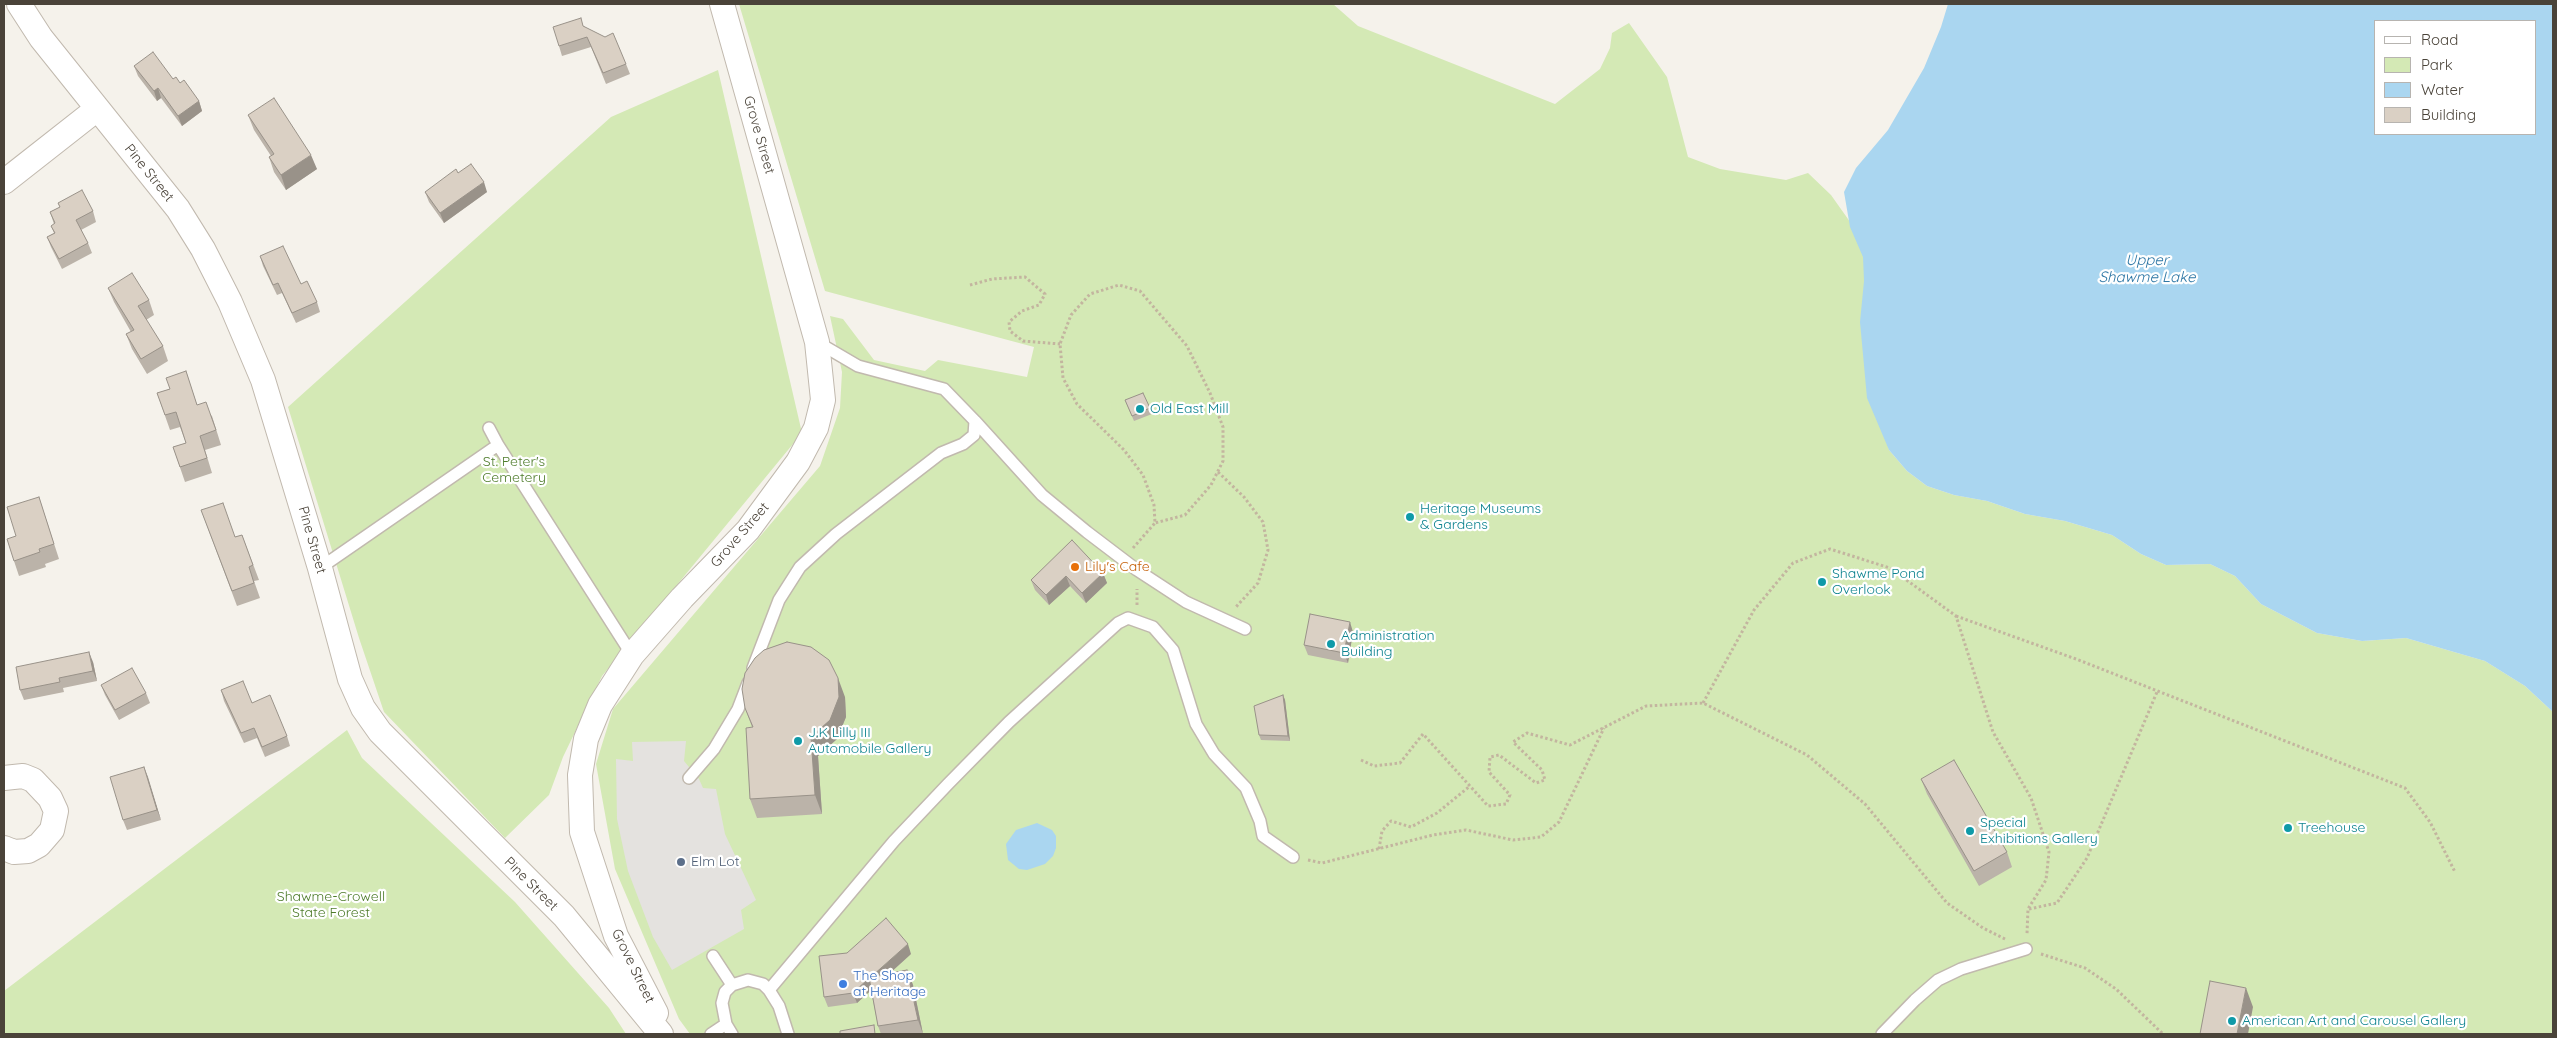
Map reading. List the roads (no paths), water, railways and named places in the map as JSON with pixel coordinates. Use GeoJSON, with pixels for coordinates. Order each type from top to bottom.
{"type":"FeatureCollection","features":[{"type":"Feature","properties":{"kind":"street","name":"Pine Street"},"geometry":{"type":"LineString","coordinates":[[20,4],[41,38],[178,209],[203,249],[230,302],[263,380],[320,568],[350,680],[362,708],[380,732],[564,916],[660,1034]]}},
{"type":"Feature","properties":{"kind":"street","name":"Grove Street"},"geometry":{"type":"LineString","coordinates":[[668,1034],[616,936],[582,832],[580,775],[586,739],[600,705],[632,655],[682,598],[748,530],[798,462],[816,428],[823,400],[817,342],[722,4]]}},
{"type":"Feature","properties":{"kind":"street"},"geometry":{"type":"LineString","coordinates":[[4,182],[96,109]]}},
{"type":"Feature","properties":{"kind":"street"},"geometry":{"type":"LineString","coordinates":[[4,778],[23,776],[33,780],[50,798],[56,811],[52,830],[39,845],[28,851],[14,852],[4,848]]}},
{"type":"Feature","properties":{"kind":"lane"},"geometry":{"type":"LineString","coordinates":[[817,342],[858,366],[944,389],[1042,495],[1137,570],[1186,602],[1245,629]]}},
{"type":"Feature","properties":{"kind":"lane"},"geometry":{"type":"LineString","coordinates":[[689,778],[714,749],[738,709],[779,600],[800,567],[836,534],[941,453],[963,444],[974,435],[975,421]]}},
{"type":"Feature","properties":{"kind":"lane"},"geometry":{"type":"LineString","coordinates":[[489,428],[632,655]]}},
{"type":"Feature","properties":{"kind":"lane"},"geometry":{"type":"LineString","coordinates":[[320,568],[498,445]]}},
{"type":"Feature","properties":{"kind":"lane"},"geometry":{"type":"LineString","coordinates":[[769,990],[894,841],[1009,722],[1118,623],[1128,618],[1152,627],[1173,650],[1196,724],[1214,754],[1246,788],[1260,821],[1263,836],[1293,857]]}},
{"type":"Feature","properties":{"kind":"lane"},"geometry":{"type":"LineString","coordinates":[[1882,1034],[1915,1000],[1938,980],[1961,969],[2026,949]]}},
{"type":"Feature","properties":{"kind":"lane"},"geometry":{"type":"LineString","coordinates":[[713,956],[732,985]]}},
{"type":"Feature","properties":{"kind":"lane"},"geometry":{"type":"LineString","coordinates":[[711,1034],[729,1029],[722,1003],[725,992],[732,985],[748,980],[756,981],[769,990],[784,1018],[788,1034]]}},
{"type":"Feature","properties":{"kind":"water","name":"Upper Shawme Lake"},"geometry":{"type":"Polygon","coordinates":[[[1948,4],[2553,4],[2553,712],[2525,686],[2485,661],[2406,638],[2362,641],[2317,633],[2261,604],[2235,576],[2210,564],[2166,565],[2141,554],[2112,535],[2065,521],[2025,514],[1987,501],[1954,495],[1927,486],[1907,471],[1889,450],[1867,398],[1860,322],[1864,281],[1863,257],[1850,227],[1844,192],[1856,168],[1888,130],[1924,68],[1941,27],[1948,4]]]}},
{"type":"Feature","properties":{"kind":"water"},"geometry":{"type":"Polygon","coordinates":[[[1037,823],[1052,830],[1056,836],[1056,848],[1053,856],[1045,864],[1027,870],[1019,869],[1008,860],[1006,844],[1016,830],[1037,823]]]}},
{"type":"Feature","properties":{"kind":"place","name":"Old East Mill"},"geometry":{"type":"Point","coordinates":[1140,409]}},
{"type":"Feature","properties":{"kind":"place","name":"Heritage Museums & Gardens"},"geometry":{"type":"Point","coordinates":[1410,517]}},
{"type":"Feature","properties":{"kind":"place","name":"Lily's Cafe"},"geometry":{"type":"Point","coordinates":[1075,567]}},
{"type":"Feature","properties":{"kind":"place","name":"Shawme Pond Overlook"},"geometry":{"type":"Point","coordinates":[1822,582]}},
{"type":"Feature","properties":{"kind":"place","name":"Administration Building"},"geometry":{"type":"Point","coordinates":[1331,644]}},
{"type":"Feature","properties":{"kind":"place","name":"J.K Lilly III Automobile Gallery"},"geometry":{"type":"Point","coordinates":[798,741]}},
{"type":"Feature","properties":{"kind":"place","name":"Treehouse"},"geometry":{"type":"Point","coordinates":[2288,828]}},
{"type":"Feature","properties":{"kind":"place","name":"Special Exhibitions Gallery"},"geometry":{"type":"Point","coordinates":[1970,831]}},
{"type":"Feature","properties":{"kind":"place","name":"Elm Lot"},"geometry":{"type":"Point","coordinates":[681,862]}},
{"type":"Feature","properties":{"kind":"place","name":"The Shop at Heritage"},"geometry":{"type":"Point","coordinates":[843,984]}},
{"type":"Feature","properties":{"kind":"place","name":"American Art and Carousel Gallery"},"geometry":{"type":"Point","coordinates":[2232,1021]}},
{"type":"Feature","properties":{"kind":"park label","name":"St. Peter's Cemetery"},"geometry":{"type":"Point","coordinates":[514,470]}},
{"type":"Feature","properties":{"kind":"park label","name":"Shawme-Crowell State Forest"},"geometry":{"type":"Point","coordinates":[331,906]}}]}
